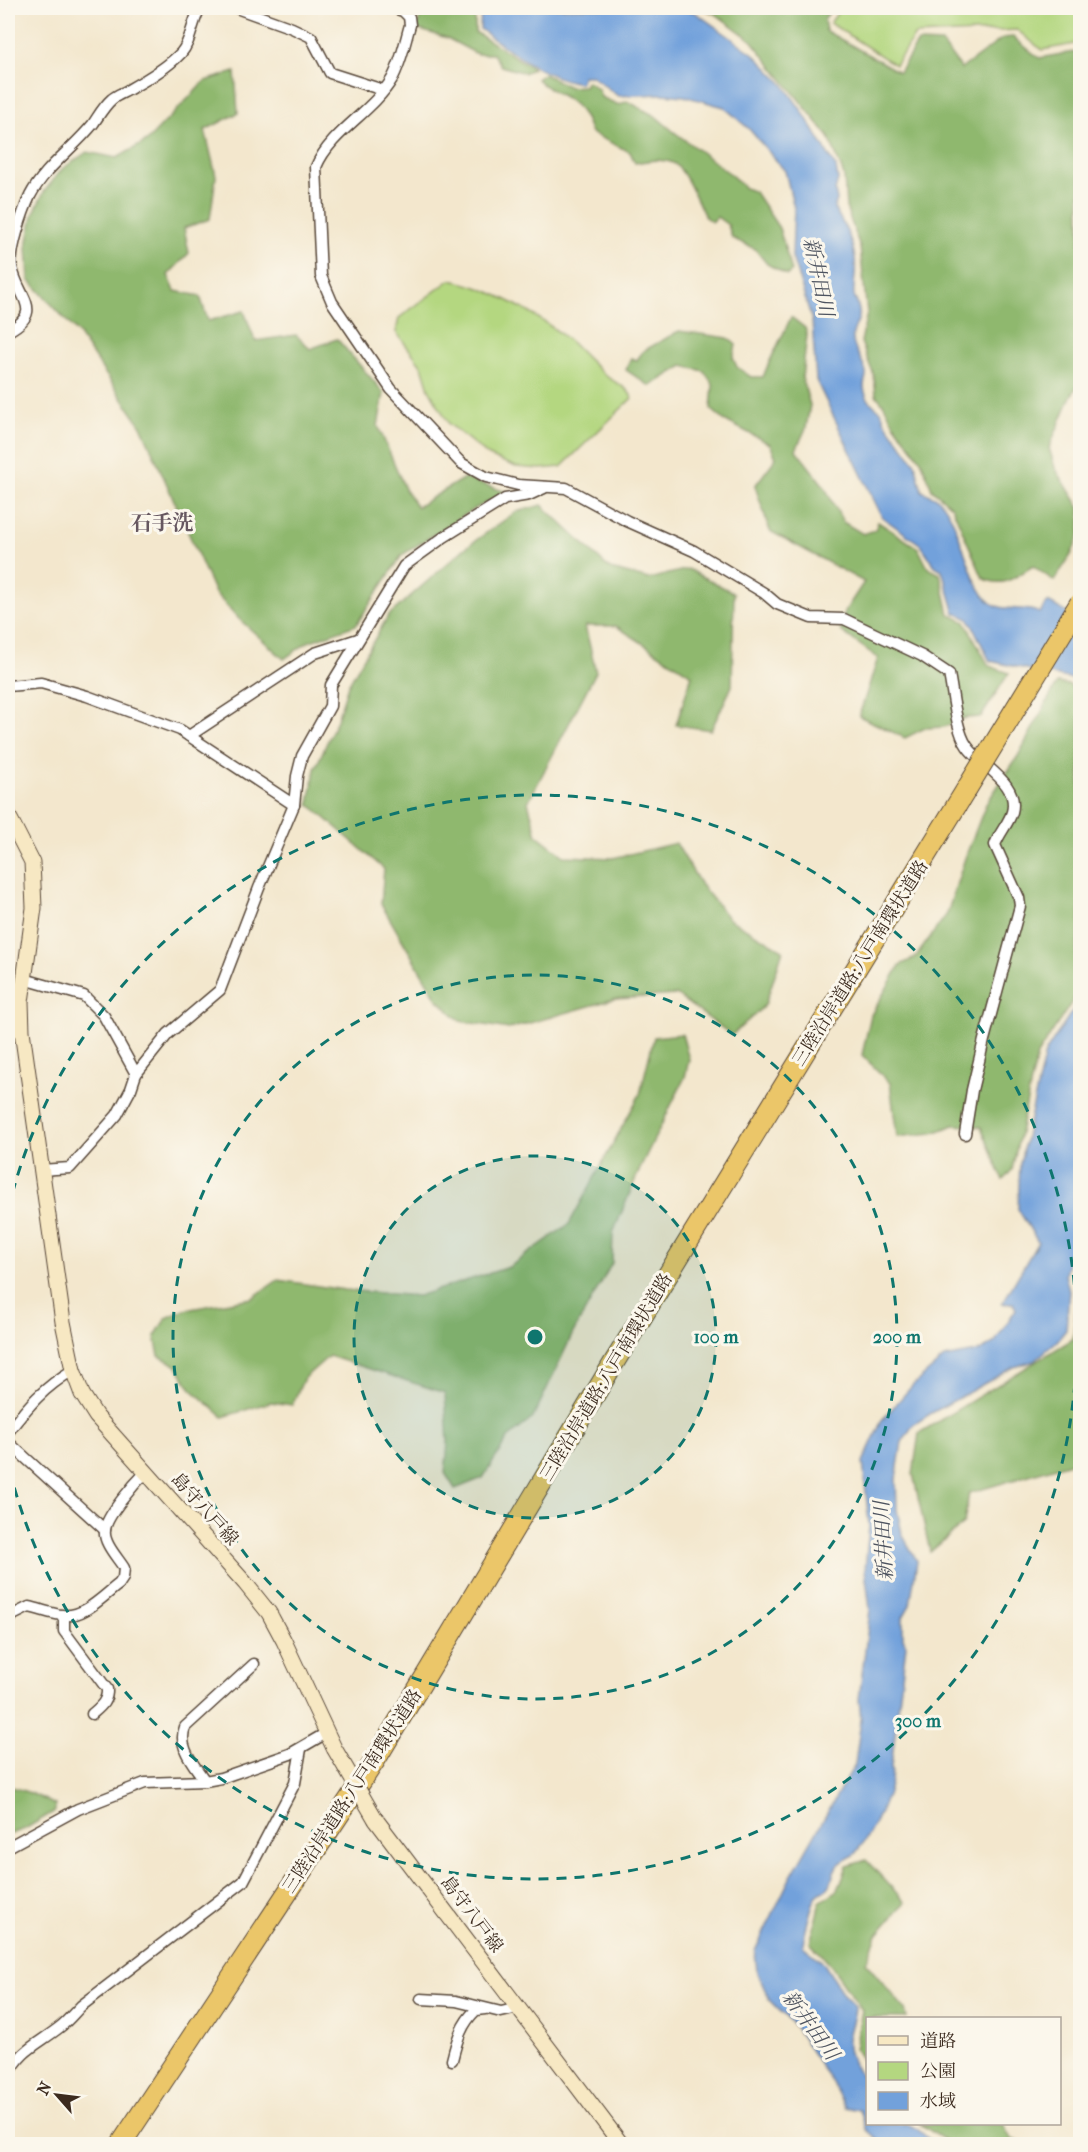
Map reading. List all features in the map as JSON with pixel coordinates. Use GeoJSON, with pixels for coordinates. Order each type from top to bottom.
{"type":"FeatureCollection","features":[{"type":"Feature","properties":{"kind":"highway","name":"三陸沿岸道路;八戸南環状道路"},"geometry":{"type":"LineString","coordinates":[[121,2145],[374,1762],[613,1364],[1080,603]]}},
{"type":"Feature","properties":{"kind":"main road","name":"島守八戸線"},"geometry":{"type":"LineString","coordinates":[[8,815],[32,862],[34,908],[21,1002],[22,1031],[63,1322],[73,1370],[82,1394],[96,1416],[269,1613],[334,1748],[376,1820],[621,2145]]}},
{"type":"Feature","properties":{"kind":"street"},"geometry":{"type":"LineString","coordinates":[[8,331],[20,325],[27,317],[28,308],[12,266],[16,232],[30,197],[44,175],[114,97],[169,64],[183,52],[200,8]]}},
{"type":"Feature","properties":{"kind":"street"},"geometry":{"type":"LineString","coordinates":[[240,8],[311,37],[330,73],[383,90]]}},
{"type":"Feature","properties":{"kind":"street"},"geometry":{"type":"LineString","coordinates":[[394,8],[412,12],[403,49],[392,78],[321,155],[316,168],[321,276],[332,302],[391,389],[461,463],[486,477],[518,485],[566,488],[627,521],[694,552],[764,593],[777,604],[811,618],[844,619],[922,656],[949,674],[957,719],[966,746],[1005,783],[1012,799],[1012,812],[995,844],[1019,898],[1020,906],[984,1040],[972,1090],[965,1134]]}},
{"type":"Feature","properties":{"kind":"street"},"geometry":{"type":"LineString","coordinates":[[41,1170],[70,1168],[117,1115],[136,1074],[168,1034],[220,990],[294,805],[302,756],[330,706],[331,686],[404,566],[444,537],[505,499],[529,495],[544,488]]}},
{"type":"Feature","properties":{"kind":"street"},"geometry":{"type":"LineString","coordinates":[[189,736],[315,653],[358,639]]}},
{"type":"Feature","properties":{"kind":"street"},"geometry":{"type":"LineString","coordinates":[[8,686],[41,683],[87,696],[180,730],[294,805]]}},
{"type":"Feature","properties":{"kind":"street"},"geometry":{"type":"LineString","coordinates":[[24,979],[84,996],[104,1016],[136,1074]]}},
{"type":"Feature","properties":{"kind":"street"},"geometry":{"type":"LineString","coordinates":[[8,1432],[28,1406],[52,1382],[73,1370]]}},
{"type":"Feature","properties":{"kind":"street"},"geometry":{"type":"LineString","coordinates":[[8,1442],[105,1530]]}},
{"type":"Feature","properties":{"kind":"street"},"geometry":{"type":"LineString","coordinates":[[8,1622],[14,1615],[29,1607],[64,1616],[75,1615],[84,1611],[119,1584],[123,1578],[124,1568],[107,1542],[105,1530],[114,1511],[135,1483],[146,1473]]}},
{"type":"Feature","properties":{"kind":"street"},"geometry":{"type":"LineString","coordinates":[[64,1616],[64,1631],[107,1689],[104,1702],[92,1714]]}},
{"type":"Feature","properties":{"kind":"street"},"geometry":{"type":"LineString","coordinates":[[205,1781],[182,1744],[186,1727],[254,1664]]}},
{"type":"Feature","properties":{"kind":"street"},"geometry":{"type":"LineString","coordinates":[[8,1847],[78,1809],[145,1783],[205,1781],[247,1770],[301,1749],[328,1732]]}},
{"type":"Feature","properties":{"kind":"street"},"geometry":{"type":"LineString","coordinates":[[8,2076],[23,2052],[62,2026],[81,2006],[243,1882],[295,1783],[301,1749]]}},
{"type":"Feature","properties":{"kind":"street"},"geometry":{"type":"LineString","coordinates":[[421,1999],[456,2001],[501,2012],[518,2008]]}},
{"type":"Feature","properties":{"kind":"street"},"geometry":{"type":"LineString","coordinates":[[452,2060],[458,2033],[463,2025],[476,2010],[486,2009]]}},
{"type":"Feature","properties":{"kind":"green space"},"geometry":{"type":"Polygon","coordinates":[[[422,8],[475,8],[475,32],[533,68],[525,73],[501,66],[493,54],[477,54],[447,38],[417,29],[422,8]]]}},
{"type":"Feature","properties":{"kind":"green space"},"geometry":{"type":"Polygon","coordinates":[[[702,8],[832,8],[824,20],[826,31],[899,72],[918,42],[942,43],[961,69],[1003,38],[1013,37],[1039,58],[1080,51],[1080,382],[1071,396],[1049,448],[1055,468],[1080,508],[1080,534],[1071,555],[1054,581],[1033,566],[1015,578],[1003,582],[983,578],[952,507],[932,489],[921,460],[876,395],[874,376],[861,342],[867,313],[860,247],[846,207],[844,176],[829,137],[751,40],[717,15],[702,8]]]}},
{"type":"Feature","properties":{"kind":"green space"},"geometry":{"type":"Polygon","coordinates":[[[841,8],[1080,8],[1080,43],[1042,50],[1017,30],[915,35],[895,65],[830,23],[841,8]]]}},
{"type":"Feature","properties":{"kind":"green space"},"geometry":{"type":"Polygon","coordinates":[[[235,72],[238,113],[205,130],[216,176],[210,219],[184,228],[189,253],[168,275],[175,291],[200,296],[208,321],[244,311],[255,341],[296,335],[310,349],[337,339],[384,393],[378,426],[406,491],[417,507],[464,478],[506,492],[469,512],[402,555],[356,625],[308,642],[284,659],[240,620],[215,593],[141,426],[77,332],[29,280],[27,246],[33,215],[44,192],[62,169],[87,152],[117,158],[147,141],[205,81],[235,72]]]}},
{"type":"Feature","properties":{"kind":"green space"},"geometry":{"type":"Polygon","coordinates":[[[544,74],[569,87],[584,86],[587,81],[598,89],[601,97],[619,105],[627,101],[655,116],[745,188],[755,192],[779,228],[792,271],[787,275],[767,264],[755,249],[732,238],[728,225],[717,217],[712,222],[705,217],[682,171],[673,163],[659,160],[635,163],[630,152],[591,133],[586,120],[575,105],[537,79],[544,74]]]}},
{"type":"Feature","properties":{"kind":"green space"},"geometry":{"type":"Polygon","coordinates":[[[450,280],[482,289],[530,313],[572,343],[601,371],[630,394],[632,398],[561,467],[540,469],[516,467],[489,456],[449,424],[429,389],[422,366],[396,332],[399,318],[450,280]]]}},
{"type":"Feature","properties":{"kind":"green space"},"geometry":{"type":"Polygon","coordinates":[[[791,317],[805,328],[807,335],[802,378],[810,405],[806,428],[796,450],[824,486],[843,522],[863,534],[875,530],[878,522],[918,548],[928,568],[940,574],[949,614],[965,622],[989,666],[1009,673],[981,717],[965,718],[944,727],[925,728],[905,738],[859,716],[878,658],[841,631],[845,611],[864,582],[770,531],[755,486],[776,458],[770,444],[724,420],[711,409],[713,384],[704,371],[683,366],[650,386],[626,370],[631,358],[637,360],[643,351],[679,331],[728,338],[736,345],[733,358],[737,367],[751,377],[763,377],[791,317]]]}},
{"type":"Feature","properties":{"kind":"green space"},"geometry":{"type":"Polygon","coordinates":[[[542,505],[610,569],[649,579],[688,569],[734,593],[732,686],[711,730],[676,725],[692,675],[616,626],[585,626],[596,672],[528,802],[537,835],[564,856],[613,858],[676,843],[701,885],[729,919],[783,950],[765,1005],[732,1035],[676,995],[614,999],[509,1029],[460,1021],[437,999],[381,904],[384,869],[309,804],[315,769],[337,720],[348,685],[388,616],[465,548],[516,512],[542,505]]]}},
{"type":"Feature","properties":{"kind":"green space"},"geometry":{"type":"Polygon","coordinates":[[[1057,683],[1069,685],[1080,692],[1080,927],[1076,954],[1079,977],[1074,999],[1037,1055],[1012,1170],[1003,1180],[981,1127],[954,1125],[933,1133],[897,1137],[890,1083],[862,1055],[871,1015],[900,965],[915,958],[947,914],[986,804],[1018,756],[1057,683]]]}},
{"type":"Feature","properties":{"kind":"green space"},"geometry":{"type":"Polygon","coordinates":[[[682,1034],[689,1059],[685,1077],[641,1166],[613,1233],[612,1263],[573,1333],[533,1418],[508,1438],[483,1478],[455,1489],[445,1473],[448,1443],[445,1393],[329,1356],[304,1378],[292,1405],[271,1402],[223,1417],[191,1389],[176,1365],[159,1356],[155,1336],[166,1318],[185,1310],[252,1298],[278,1280],[345,1290],[418,1296],[509,1267],[569,1224],[640,1094],[654,1037],[682,1034]]]}},
{"type":"Feature","properties":{"kind":"green space"},"geometry":{"type":"Polygon","coordinates":[[[1080,1266],[1080,1460],[969,1493],[964,1523],[930,1552],[913,1474],[919,1433],[1073,1339],[1080,1266]]]}},
{"type":"Feature","properties":{"kind":"green space"},"geometry":{"type":"Polygon","coordinates":[[[8,1786],[26,1791],[55,1805],[55,1811],[25,1829],[8,1835],[8,1786]]]}},
{"type":"Feature","properties":{"kind":"green space"},"geometry":{"type":"Polygon","coordinates":[[[866,1860],[905,1902],[877,1935],[866,1963],[905,2009],[907,2017],[866,2017],[866,2066],[855,2049],[862,2010],[828,1961],[810,1943],[820,1902],[838,1890],[847,1866],[866,1860]]]}},
{"type":"Feature","properties":{"kind":"green space"},"geometry":{"type":"Polygon","coordinates":[[[922,2125],[1004,2125],[1011,2139],[1025,2144],[948,2144],[922,2125]]]}},
{"type":"Feature","properties":{"kind":"water","name":"新井田川"},"geometry":{"type":"Polygon","coordinates":[[[481,8],[683,8],[696,13],[755,55],[783,84],[836,167],[838,180],[835,191],[837,200],[834,208],[847,232],[855,258],[854,295],[859,314],[853,339],[855,349],[866,372],[864,390],[867,397],[881,411],[885,422],[915,463],[922,491],[938,499],[946,508],[976,581],[991,603],[1002,608],[1028,609],[1040,613],[1048,602],[1080,620],[1080,683],[1072,679],[990,661],[969,619],[955,613],[942,570],[935,566],[921,545],[882,517],[816,380],[812,320],[792,257],[794,208],[785,171],[750,130],[724,107],[684,96],[663,94],[618,96],[592,76],[583,76],[580,83],[553,75],[527,62],[480,29],[481,8]]]}},
{"type":"Feature","properties":{"kind":"water","name":"新井田川"},"geometry":{"type":"Polygon","coordinates":[[[1080,999],[1080,1238],[1070,1257],[1065,1274],[1069,1291],[1066,1330],[1034,1361],[1014,1367],[913,1425],[902,1442],[896,1479],[897,1510],[902,1534],[917,1561],[910,1605],[903,1617],[903,1638],[906,1645],[890,1786],[875,1823],[862,1844],[855,1854],[838,1865],[829,1887],[816,1897],[803,1942],[803,1946],[823,1962],[843,1994],[855,2006],[848,2048],[858,2072],[866,2081],[866,2125],[910,2125],[935,2144],[883,2144],[866,2129],[860,2110],[845,2107],[793,2024],[770,2001],[757,1972],[755,1951],[790,1878],[855,1764],[861,1720],[859,1699],[870,1609],[865,1570],[869,1526],[863,1462],[882,1420],[913,1385],[944,1358],[981,1351],[995,1342],[1016,1309],[1013,1303],[1002,1304],[1038,1242],[1018,1209],[1020,1163],[1045,1053],[1080,999]]]}},
{"type":"Feature","properties":{"kind":"district","name":"石手洗"},"geometry":{"type":"Point","coordinates":[162,523]}}]}
